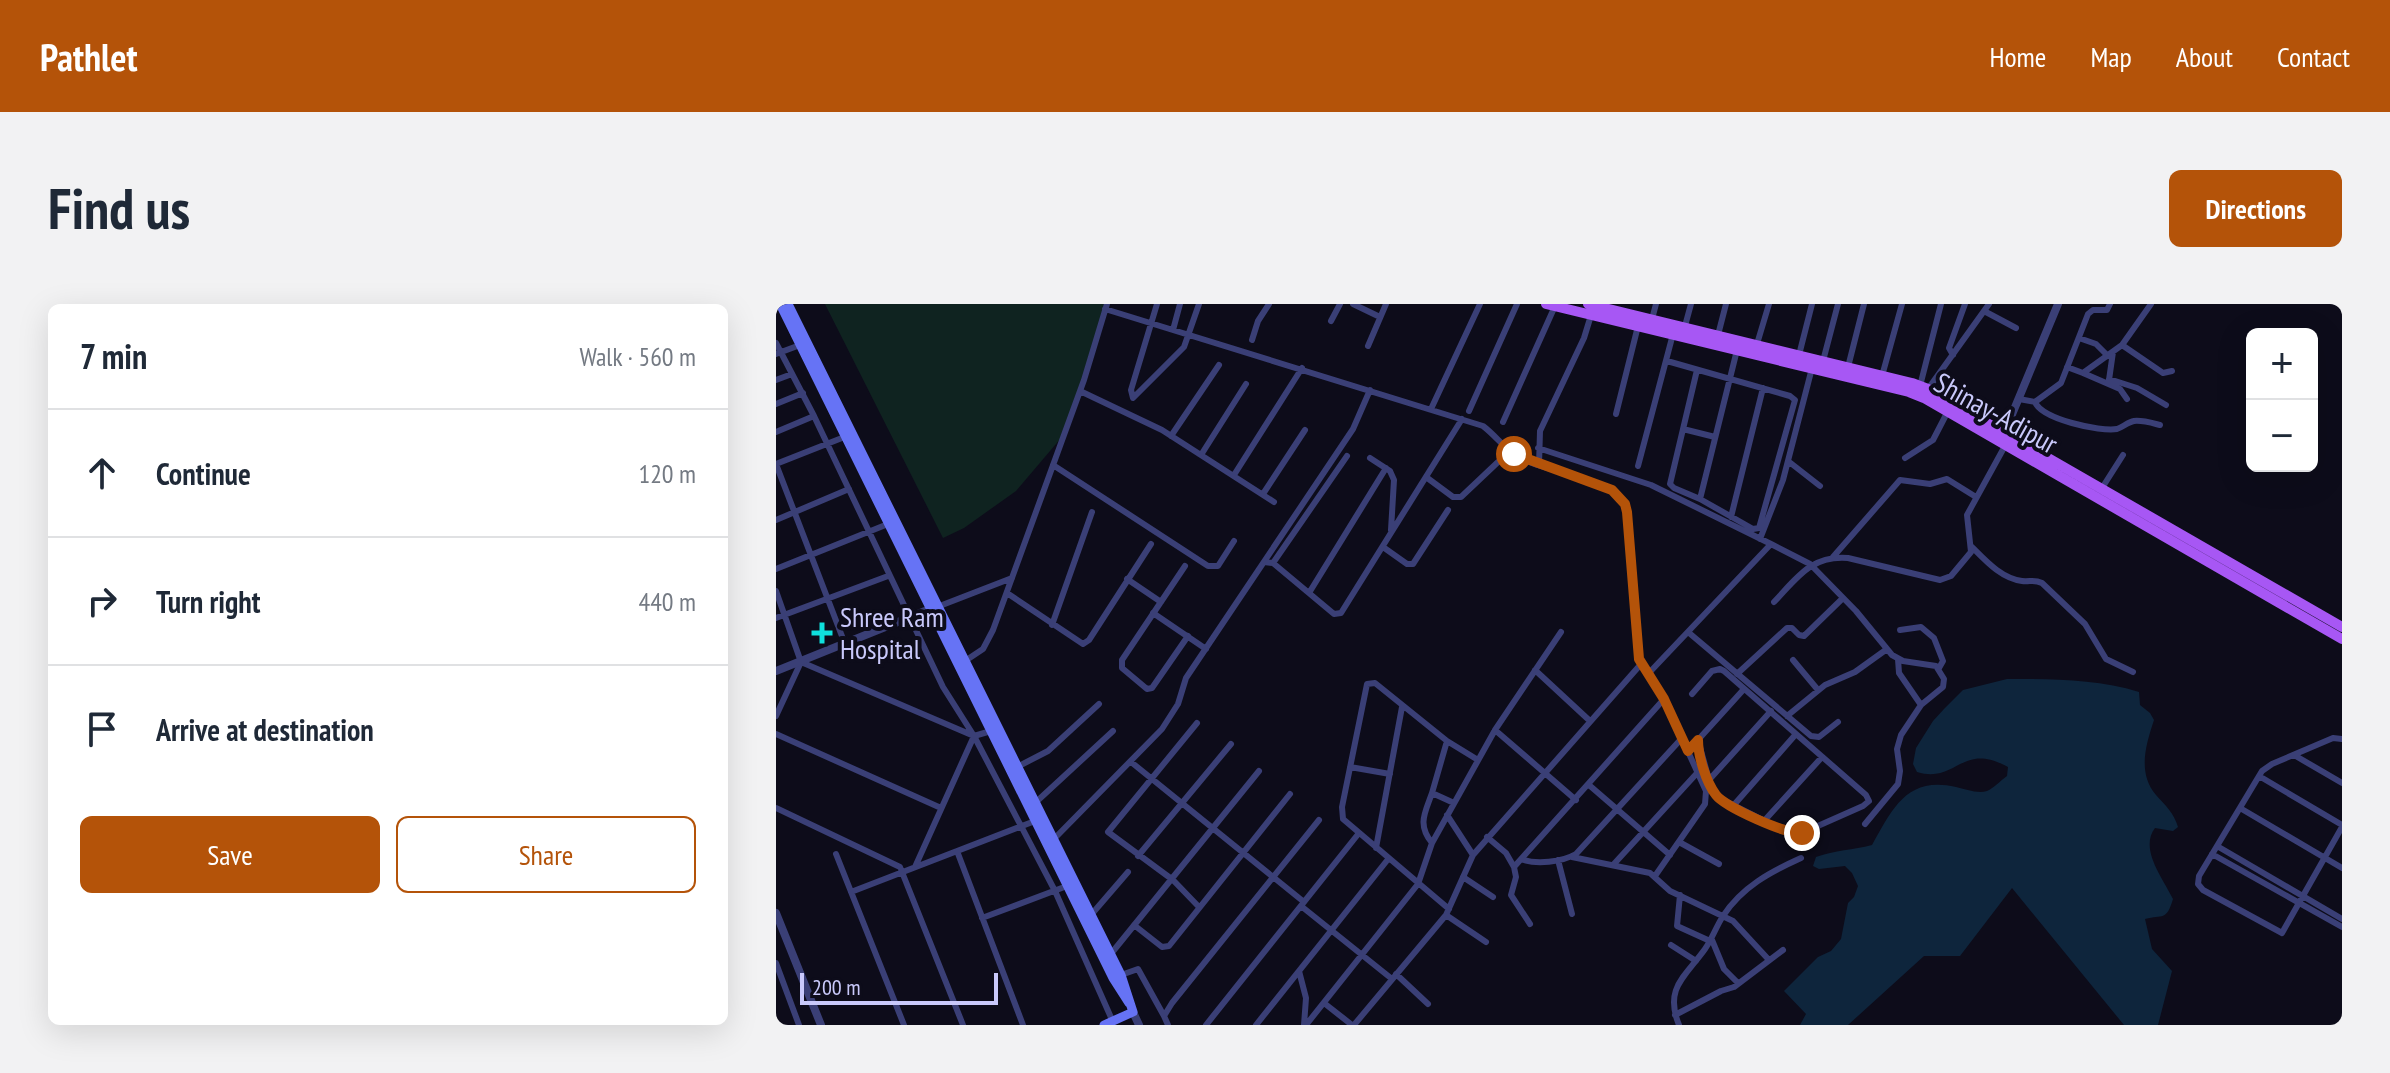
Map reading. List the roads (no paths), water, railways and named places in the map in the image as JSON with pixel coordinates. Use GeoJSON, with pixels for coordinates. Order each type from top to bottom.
{"type":"FeatureCollection","features":[{"type":"Feature","properties":{"kind":"main road"},"geometry":{"type":"LineString","coordinates":[[780,304],[849,436],[1067,886],[1131,1008]]}},
{"type":"Feature","properties":{"kind":"main road"},"geometry":{"type":"LineString","coordinates":[[788,304],[888,524],[964,661],[1121,975],[1131,1008]]}},
{"type":"Feature","properties":{"kind":"main road","name":"Shinay-Adipur"},"geometry":{"type":"LineString","coordinates":[[1551,305],[1619,308],[1924,388],[2004,439],[2316,618],[2342,639]]}},
{"type":"Feature","properties":{"kind":"main road","name":"Shinay-Adipur"},"geometry":{"type":"LineString","coordinates":[[1591,308],[1638,326],[1909,392],[2102,488],[2149,521]]}},
{"type":"Feature","properties":{"kind":"main road","name":"Shinay-Adipur"},"geometry":{"type":"LineString","coordinates":[[2316,618],[2342,627]]}},
{"type":"Feature","properties":{"kind":"main road"},"geometry":{"type":"LineString","coordinates":[[1109,1023],[1131,1008]]}},
{"type":"Feature","properties":{"kind":"street"},"geometry":{"type":"LineString","coordinates":[[1157,304],[1131,390],[1133,398],[1184,347],[1191,335],[1199,304]]}},
{"type":"Feature","properties":{"kind":"street"},"geometry":{"type":"LineString","coordinates":[[1173,330],[1180,304]]}},
{"type":"Feature","properties":{"kind":"street"},"geometry":{"type":"LineString","coordinates":[[1252,340],[1259,319],[1269,304]]}},
{"type":"Feature","properties":{"kind":"street"},"geometry":{"type":"LineString","coordinates":[[1331,321],[1340,304]]}},
{"type":"Feature","properties":{"kind":"street"},"geometry":{"type":"LineString","coordinates":[[1353,304],[1380,317]]}},
{"type":"Feature","properties":{"kind":"street"},"geometry":{"type":"LineString","coordinates":[[1368,346],[1386,304]]}},
{"type":"Feature","properties":{"kind":"street"},"geometry":{"type":"LineString","coordinates":[[1431,409],[1480,304]]}},
{"type":"Feature","properties":{"kind":"street"},"geometry":{"type":"LineString","coordinates":[[1469,411],[1517,304]]}},
{"type":"Feature","properties":{"kind":"street"},"geometry":{"type":"LineString","coordinates":[[1652,319],[1656,304]]}},
{"type":"Feature","properties":{"kind":"street"},"geometry":{"type":"LineString","coordinates":[[1685,326],[1691,304]]}},
{"type":"Feature","properties":{"kind":"street"},"geometry":{"type":"LineString","coordinates":[[1718,335],[1726,304]]}},
{"type":"Feature","properties":{"kind":"street"},"geometry":{"type":"LineString","coordinates":[[1757,344],[1769,304]]}},
{"type":"Feature","properties":{"kind":"street"},"geometry":{"type":"LineString","coordinates":[[1799,355],[1812,304]]}},
{"type":"Feature","properties":{"kind":"street"},"geometry":{"type":"LineString","coordinates":[[1823,361],[1838,304]]}},
{"type":"Feature","properties":{"kind":"street"},"geometry":{"type":"LineString","coordinates":[[1848,367],[1864,304]]}},
{"type":"Feature","properties":{"kind":"street"},"geometry":{"type":"LineString","coordinates":[[1882,376],[1902,304]]}},
{"type":"Feature","properties":{"kind":"street"},"geometry":{"type":"LineString","coordinates":[[1924,388],[1941,304]]}},
{"type":"Feature","properties":{"kind":"street"},"geometry":{"type":"LineString","coordinates":[[1953,355],[1949,348],[1965,304]]}},
{"type":"Feature","properties":{"kind":"street"},"geometry":{"type":"LineString","coordinates":[[1924,388],[1953,355],[1989,304]]}},
{"type":"Feature","properties":{"kind":"street"},"geometry":{"type":"LineString","coordinates":[[1774,602],[1810,564],[1833,557],[1940,580],[1951,576],[1968,557],[1972,547],[1967,515],[2004,439],[2058,304]]}},
{"type":"Feature","properties":{"kind":"street"},"geometry":{"type":"LineString","coordinates":[[2035,402],[2057,387],[2091,311],[2107,310],[2110,304]]}},
{"type":"Feature","properties":{"kind":"street"},"geometry":{"type":"LineString","coordinates":[[2083,373],[2122,345],[2151,304]]}},
{"type":"Feature","properties":{"kind":"street"},"geometry":{"type":"LineString","coordinates":[[1503,422],[1551,305]]}},
{"type":"Feature","properties":{"kind":"street"},"geometry":{"type":"LineString","coordinates":[[964,661],[983,649],[989,640],[1080,391],[1106,306],[1173,330],[1483,426],[1514,454],[1612,490],[1625,504],[1641,664],[1664,699],[1706,791],[1705,804],[1655,876]]}},
{"type":"Feature","properties":{"kind":"street"},"geometry":{"type":"LineString","coordinates":[[1539,465],[1540,431],[1584,338],[1591,308]]}},
{"type":"Feature","properties":{"kind":"street"},"geometry":{"type":"LineString","coordinates":[[1984,311],[2016,328]]}},
{"type":"Feature","properties":{"kind":"street"},"geometry":{"type":"LineString","coordinates":[[1616,414],[1638,326]]}},
{"type":"Feature","properties":{"kind":"street"},"geometry":{"type":"LineString","coordinates":[[1638,466],[1673,334]]}},
{"type":"Feature","properties":{"kind":"street"},"geometry":{"type":"LineString","coordinates":[[2079,338],[2110,354]]}},
{"type":"Feature","properties":{"kind":"street"},"geometry":{"type":"LineString","coordinates":[[776,343],[828,444],[943,687],[974,736],[1055,891],[1109,1023]]}},
{"type":"Feature","properties":{"kind":"street"},"geometry":{"type":"LineString","coordinates":[[779,353],[800,345]]}},
{"type":"Feature","properties":{"kind":"street"},"geometry":{"type":"LineString","coordinates":[[2122,345],[2163,373],[2172,371]]}},
{"type":"Feature","properties":{"kind":"street"},"geometry":{"type":"LineString","coordinates":[[1700,499],[1737,350]]}},
{"type":"Feature","properties":{"kind":"street"},"geometry":{"type":"LineString","coordinates":[[2109,381],[2110,354]]}},
{"type":"Feature","properties":{"kind":"street"},"geometry":{"type":"LineString","coordinates":[[1667,361],[1790,396],[1795,400],[1761,526],[1753,529],[1670,484],[1697,370]]}},
{"type":"Feature","properties":{"kind":"street"},"geometry":{"type":"LineString","coordinates":[[1171,436],[1219,365]]}},
{"type":"Feature","properties":{"kind":"street"},"geometry":{"type":"LineString","coordinates":[[2067,367],[2137,388],[2166,405]]}},
{"type":"Feature","properties":{"kind":"street"},"geometry":{"type":"LineString","coordinates":[[1234,475],[1302,368]]}},
{"type":"Feature","properties":{"kind":"street"},"geometry":{"type":"LineString","coordinates":[[1760,539],[1788,461],[1812,368]]}},
{"type":"Feature","properties":{"kind":"street"},"geometry":{"type":"LineString","coordinates":[[776,380],[792,374]]}},
{"type":"Feature","properties":{"kind":"street"},"geometry":{"type":"LineString","coordinates":[[2109,381],[2123,391],[2127,399]]}},
{"type":"Feature","properties":{"kind":"street"},"geometry":{"type":"LineString","coordinates":[[1201,455],[1246,384]]}},
{"type":"Feature","properties":{"kind":"street"},"geometry":{"type":"LineString","coordinates":[[1731,517],[1763,388]]}},
{"type":"Feature","properties":{"kind":"street"},"geometry":{"type":"LineString","coordinates":[[1052,841],[1162,729],[1178,704],[1186,678],[1353,429],[1370,390]]}},
{"type":"Feature","properties":{"kind":"street"},"geometry":{"type":"LineString","coordinates":[[1080,391],[1171,436],[1274,502]]}},
{"type":"Feature","properties":{"kind":"street"},"geometry":{"type":"LineString","coordinates":[[776,404],[803,393]]}},
{"type":"Feature","properties":{"kind":"street"},"geometry":{"type":"LineString","coordinates":[[2019,399],[2035,402],[2044,413],[2083,425],[2113,429],[2136,421],[2160,425]]}},
{"type":"Feature","properties":{"kind":"street"},"geometry":{"type":"LineString","coordinates":[[1905,458],[1933,440],[1948,411]]}},
{"type":"Feature","properties":{"kind":"street"},"geometry":{"type":"LineString","coordinates":[[776,432],[814,416]]}},
{"type":"Feature","properties":{"kind":"street"},"geometry":{"type":"LineString","coordinates":[[1264,562],[1273,563],[1334,614],[1341,613],[1462,419]]}},
{"type":"Feature","properties":{"kind":"street"},"geometry":{"type":"LineString","coordinates":[[1683,429],[1715,437]]}},
{"type":"Feature","properties":{"kind":"street"},"geometry":{"type":"LineString","coordinates":[[1263,494],[1305,430]]}},
{"type":"Feature","properties":{"kind":"street"},"geometry":{"type":"LineString","coordinates":[[845,644],[776,464],[849,436]]}},
{"type":"Feature","properties":{"kind":"street"},"geometry":{"type":"LineString","coordinates":[[1538,448],[1651,485],[1810,564],[1898,659],[1939,668]]}},
{"type":"Feature","properties":{"kind":"street"},"geometry":{"type":"LineString","coordinates":[[1426,477],[1453,497],[1461,497],[1498,462],[1514,454]]}},
{"type":"Feature","properties":{"kind":"street"},"geometry":{"type":"LineString","coordinates":[[2102,488],[2123,455]]}},
{"type":"Feature","properties":{"kind":"street"},"geometry":{"type":"LineString","coordinates":[[1273,563],[1347,456]]}},
{"type":"Feature","properties":{"kind":"street"},"geometry":{"type":"LineString","coordinates":[[1370,458],[1386,468],[1394,480],[1391,534]]}},
{"type":"Feature","properties":{"kind":"street"},"geometry":{"type":"LineString","coordinates":[[1788,461],[1820,486]]}},
{"type":"Feature","properties":{"kind":"street"},"geometry":{"type":"LineString","coordinates":[[1053,465],[1212,568],[1218,566],[1234,541]]}},
{"type":"Feature","properties":{"kind":"street"},"geometry":{"type":"LineString","coordinates":[[1309,593],[1386,468]]}},
{"type":"Feature","properties":{"kind":"street"},"geometry":{"type":"LineString","coordinates":[[1833,557],[1900,480],[1930,484],[1947,479],[1976,497]]}},
{"type":"Feature","properties":{"kind":"street"},"geometry":{"type":"LineString","coordinates":[[776,520],[849,489]]}},
{"type":"Feature","properties":{"kind":"street"},"geometry":{"type":"LineString","coordinates":[[1383,547],[1407,564],[1413,564],[1448,510]]}},
{"type":"Feature","properties":{"kind":"street"},"geometry":{"type":"LineString","coordinates":[[1052,625],[1092,512]]}},
{"type":"Feature","properties":{"kind":"street"},"geometry":{"type":"LineString","coordinates":[[776,569],[888,524]]}},
{"type":"Feature","properties":{"kind":"street"},"geometry":{"type":"LineString","coordinates":[[1007,593],[1080,643],[1086,642],[1151,544]]}},
{"type":"Feature","properties":{"kind":"street"},"geometry":{"type":"LineString","coordinates":[[1648,674],[1771,544]]}},
{"type":"Feature","properties":{"kind":"street"},"geometry":{"type":"LineString","coordinates":[[1972,547],[2004,574],[2042,583],[2088,627],[2106,659],[2133,672]]}},
{"type":"Feature","properties":{"kind":"street"},"geometry":{"type":"LineString","coordinates":[[1185,566],[1121,664],[1124,672],[1147,689],[1155,686],[1188,636]]}},
{"type":"Feature","properties":{"kind":"street"},"geometry":{"type":"LineString","coordinates":[[776,618],[888,576]]}},
{"type":"Feature","properties":{"kind":"street"},"geometry":{"type":"LineString","coordinates":[[776,671],[1012,578]]}},
{"type":"Feature","properties":{"kind":"street"},"geometry":{"type":"LineString","coordinates":[[1127,579],[1161,602]]}},
{"type":"Feature","properties":{"kind":"street"},"geometry":{"type":"LineString","coordinates":[[776,591],[801,662],[776,716]]}},
{"type":"Feature","properties":{"kind":"street"},"geometry":{"type":"LineString","coordinates":[[1737,674],[1787,628],[1804,636],[1843,598]]}},
{"type":"Feature","properties":{"kind":"street"},"geometry":{"type":"LineString","coordinates":[[1153,613],[1206,649]]}},
{"type":"Feature","properties":{"kind":"street"},"geometry":{"type":"LineString","coordinates":[[1865,824],[1898,784],[1897,745],[1921,705],[1944,684],[1939,668],[1943,661],[1934,638],[1921,627],[1900,630]]}},
{"type":"Feature","properties":{"kind":"street"},"geometry":{"type":"LineString","coordinates":[[1305,1025],[1418,884],[1432,843],[1495,730],[1561,632]]}},
{"type":"Feature","properties":{"kind":"street"},"geometry":{"type":"LineString","coordinates":[[1688,632],[1814,738],[1838,722]]}},
{"type":"Feature","properties":{"kind":"street"},"geometry":{"type":"LineString","coordinates":[[1787,716],[1818,690],[1855,672],[1887,649]]}},
{"type":"Feature","properties":{"kind":"street"},"geometry":{"type":"LineString","coordinates":[[1898,659],[1899,673],[1921,705]]}},
{"type":"Feature","properties":{"kind":"street"},"geometry":{"type":"LineString","coordinates":[[1793,660],[1818,690]]}},
{"type":"Feature","properties":{"kind":"street"},"geometry":{"type":"LineString","coordinates":[[801,662],[974,736],[991,731]]}},
{"type":"Feature","properties":{"kind":"street"},"geometry":{"type":"LineString","coordinates":[[1324,1003],[1353,1025],[1448,912],[1473,855],[1487,837],[1641,664]]}},
{"type":"Feature","properties":{"kind":"street"},"geometry":{"type":"LineString","coordinates":[[1692,694],[1716,669],[1724,671],[1866,795],[1869,801],[1796,834],[1719,798],[1709,780],[1698,740]]}},
{"type":"Feature","properties":{"kind":"street"},"geometry":{"type":"LineString","coordinates":[[1535,670],[1590,721]]}},
{"type":"Feature","properties":{"kind":"street"},"geometry":{"type":"LineString","coordinates":[[1478,760],[1447,741],[1375,683],[1367,684],[1342,814],[1359,833],[1486,942]]}},
{"type":"Feature","properties":{"kind":"street"},"geometry":{"type":"LineString","coordinates":[[1688,751],[1744,689]]}},
{"type":"Feature","properties":{"kind":"street"},"geometry":{"type":"LineString","coordinates":[[1514,867],[1664,699]]}},
{"type":"Feature","properties":{"kind":"street"},"geometry":{"type":"LineString","coordinates":[[1017,767],[1048,751],[1099,704]]}},
{"type":"Feature","properties":{"kind":"street"},"geometry":{"type":"LineString","coordinates":[[1376,848],[1402,707]]}},
{"type":"Feature","properties":{"kind":"street"},"geometry":{"type":"LineString","coordinates":[[1709,780],[1771,711]]}},
{"type":"Feature","properties":{"kind":"street"},"geometry":{"type":"LineString","coordinates":[[1197,723],[1108,832],[1173,880],[1199,907]]}},
{"type":"Feature","properties":{"kind":"street"},"geometry":{"type":"LineString","coordinates":[[1495,730],[1576,800]]}},
{"type":"Feature","properties":{"kind":"street"},"geometry":{"type":"LineString","coordinates":[[1035,803],[1113,731]]}},
{"type":"Feature","properties":{"kind":"street"},"geometry":{"type":"LineString","coordinates":[[776,734],[941,808]]}},
{"type":"Feature","properties":{"kind":"street"},"geometry":{"type":"LineString","coordinates":[[1733,806],[1796,734]]}},
{"type":"Feature","properties":{"kind":"street"},"geometry":{"type":"LineString","coordinates":[[907,869],[941,808],[974,736]]}},
{"type":"Feature","properties":{"kind":"street"},"geometry":{"type":"LineString","coordinates":[[1572,857],[1682,738]]}},
{"type":"Feature","properties":{"kind":"street"},"geometry":{"type":"LineString","coordinates":[[2259,776],[2342,826],[2284,931],[2278,933],[2200,887],[2199,876],[2259,776],[2266,768],[2333,738],[2342,739]]}},
{"type":"Feature","properties":{"kind":"street"},"geometry":{"type":"LineString","coordinates":[[1432,843],[1425,834],[1423,824],[1447,741]]}},
{"type":"Feature","properties":{"kind":"street"},"geometry":{"type":"LineString","coordinates":[[1138,856],[1231,744]]}},
{"type":"Feature","properties":{"kind":"street"},"geometry":{"type":"LineString","coordinates":[[2294,755],[2342,783]]}},
{"type":"Feature","properties":{"kind":"street"},"geometry":{"type":"LineString","coordinates":[[1764,821],[1822,757]]}},
{"type":"Feature","properties":{"kind":"street"},"geometry":{"type":"LineString","coordinates":[[1131,762],[1274,877],[1331,931],[1428,1004]]}},
{"type":"Feature","properties":{"kind":"street"},"geometry":{"type":"LineString","coordinates":[[1350,767],[1390,774]]}},
{"type":"Feature","properties":{"kind":"street"},"geometry":{"type":"LineString","coordinates":[[1110,955],[1259,771]]}},
{"type":"Feature","properties":{"kind":"street"},"geometry":{"type":"LineString","coordinates":[[1613,865],[1698,772]]}},
{"type":"Feature","properties":{"kind":"street"},"geometry":{"type":"LineString","coordinates":[[1589,785],[1670,855]]}},
{"type":"Feature","properties":{"kind":"street"},"geometry":{"type":"LineString","coordinates":[[1432,793],[1454,803]]}},
{"type":"Feature","properties":{"kind":"street"},"geometry":{"type":"LineString","coordinates":[[1134,925],[1165,948],[1290,794]]}},
{"type":"Feature","properties":{"kind":"street"},"geometry":{"type":"LineString","coordinates":[[776,808],[907,869],[963,1025]]}},
{"type":"Feature","properties":{"kind":"street"},"geometry":{"type":"LineString","coordinates":[[2240,808],[2342,868]]}},
{"type":"Feature","properties":{"kind":"street"},"geometry":{"type":"LineString","coordinates":[[1447,815],[1473,855]]}},
{"type":"Feature","properties":{"kind":"street"},"geometry":{"type":"LineString","coordinates":[[1164,1016],[1319,820]]}},
{"type":"Feature","properties":{"kind":"street"},"geometry":{"type":"LineString","coordinates":[[851,892],[1035,821]]}},
{"type":"Feature","properties":{"kind":"street"},"geometry":{"type":"LineString","coordinates":[[1206,1025],[1359,833]]}},
{"type":"Feature","properties":{"kind":"street"},"geometry":{"type":"LineString","coordinates":[[1487,837],[1506,853],[1514,867],[1516,877],[1511,895],[1530,924]]}},
{"type":"Feature","properties":{"kind":"street"},"geometry":{"type":"LineString","coordinates":[[1679,842],[1719,864]]}},
{"type":"Feature","properties":{"kind":"street"},"geometry":{"type":"LineString","coordinates":[[2217,846],[2342,927]]}},
{"type":"Feature","properties":{"kind":"street"},"geometry":{"type":"LineString","coordinates":[[957,851],[1023,1025]]}},
{"type":"Feature","properties":{"kind":"street"},"geometry":{"type":"LineString","coordinates":[[836,854],[904,1025]]}},
{"type":"Feature","properties":{"kind":"street"},"geometry":{"type":"LineString","coordinates":[[2212,854],[2259,875]]}},
{"type":"Feature","properties":{"kind":"street"},"geometry":{"type":"LineString","coordinates":[[1521,859],[1533,863],[1572,857],[1644,871],[1655,876],[1664,887],[1739,926],[1769,960]]}},
{"type":"Feature","properties":{"kind":"street"},"geometry":{"type":"LineString","coordinates":[[1256,1025],[1389,858]]}},
{"type":"Feature","properties":{"kind":"street"},"geometry":{"type":"LineString","coordinates":[[1679,1025],[1673,1004],[1676,988],[1711,940],[1723,915],[1738,897],[1762,877],[1801,858]]}},
{"type":"Feature","properties":{"kind":"street"},"geometry":{"type":"LineString","coordinates":[[1558,860],[1572,914]]}},
{"type":"Feature","properties":{"kind":"street"},"geometry":{"type":"LineString","coordinates":[[1090,916],[1128,872]]}},
{"type":"Feature","properties":{"kind":"street"},"geometry":{"type":"LineString","coordinates":[[1463,877],[1493,897]]}},
{"type":"Feature","properties":{"kind":"street"},"geometry":{"type":"LineString","coordinates":[[982,918],[1067,886]]}},
{"type":"Feature","properties":{"kind":"street"},"geometry":{"type":"LineString","coordinates":[[1680,895],[1677,926],[1711,940],[1724,969],[1738,983]]}},
{"type":"Feature","properties":{"kind":"street"},"geometry":{"type":"LineString","coordinates":[[2301,900],[2342,919]]}},
{"type":"Feature","properties":{"kind":"street"},"geometry":{"type":"LineString","coordinates":[[776,913],[821,1025]]}},
{"type":"Feature","properties":{"kind":"street"},"geometry":{"type":"LineString","coordinates":[[1671,945],[1696,961]]}},
{"type":"Feature","properties":{"kind":"street"},"geometry":{"type":"LineString","coordinates":[[1675,1015],[1738,983],[1783,950]]}},
{"type":"Feature","properties":{"kind":"street"},"geometry":{"type":"LineString","coordinates":[[776,963],[799,1025]]}},
{"type":"Feature","properties":{"kind":"street"},"geometry":{"type":"LineString","coordinates":[[1121,975],[1138,969],[1168,1025]]}},
{"type":"Feature","properties":{"kind":"street"},"geometry":{"type":"LineString","coordinates":[[1299,971],[1306,998],[1305,1025]]}},
{"type":"Feature","properties":{"kind":"street"},"geometry":{"type":"LineString","coordinates":[[1131,1008],[1139,1025]]}},
{"type":"Feature","properties":{"kind":"water"},"geometry":{"type":"Polygon","coordinates":[[[2007,679],[2090,682],[2139,692],[2140,705],[2154,720],[2146,749],[2147,777],[2178,827],[2173,831],[2155,828],[2150,845],[2154,864],[2173,899],[2166,914],[2145,919],[2152,949],[2172,971],[2158,1025],[2124,1025],[2012,888],[1960,956],[1924,956],[1848,1025],[1800,1025],[1806,1014],[1784,991],[1841,939],[1848,903],[1858,886],[1845,866],[1819,869],[1813,866],[1816,857],[1872,845],[1895,807],[1913,791],[1939,785],[1983,792],[2007,776],[2008,767],[1980,758],[1941,773],[1930,774],[1917,772],[1913,764],[1916,748],[1933,721],[1963,690],[2007,679]]]}},
{"type":"Feature","properties":{"kind":"place","name":"Shree Ram Hospital"},"geometry":{"type":"Point","coordinates":[822,633]}}]}
